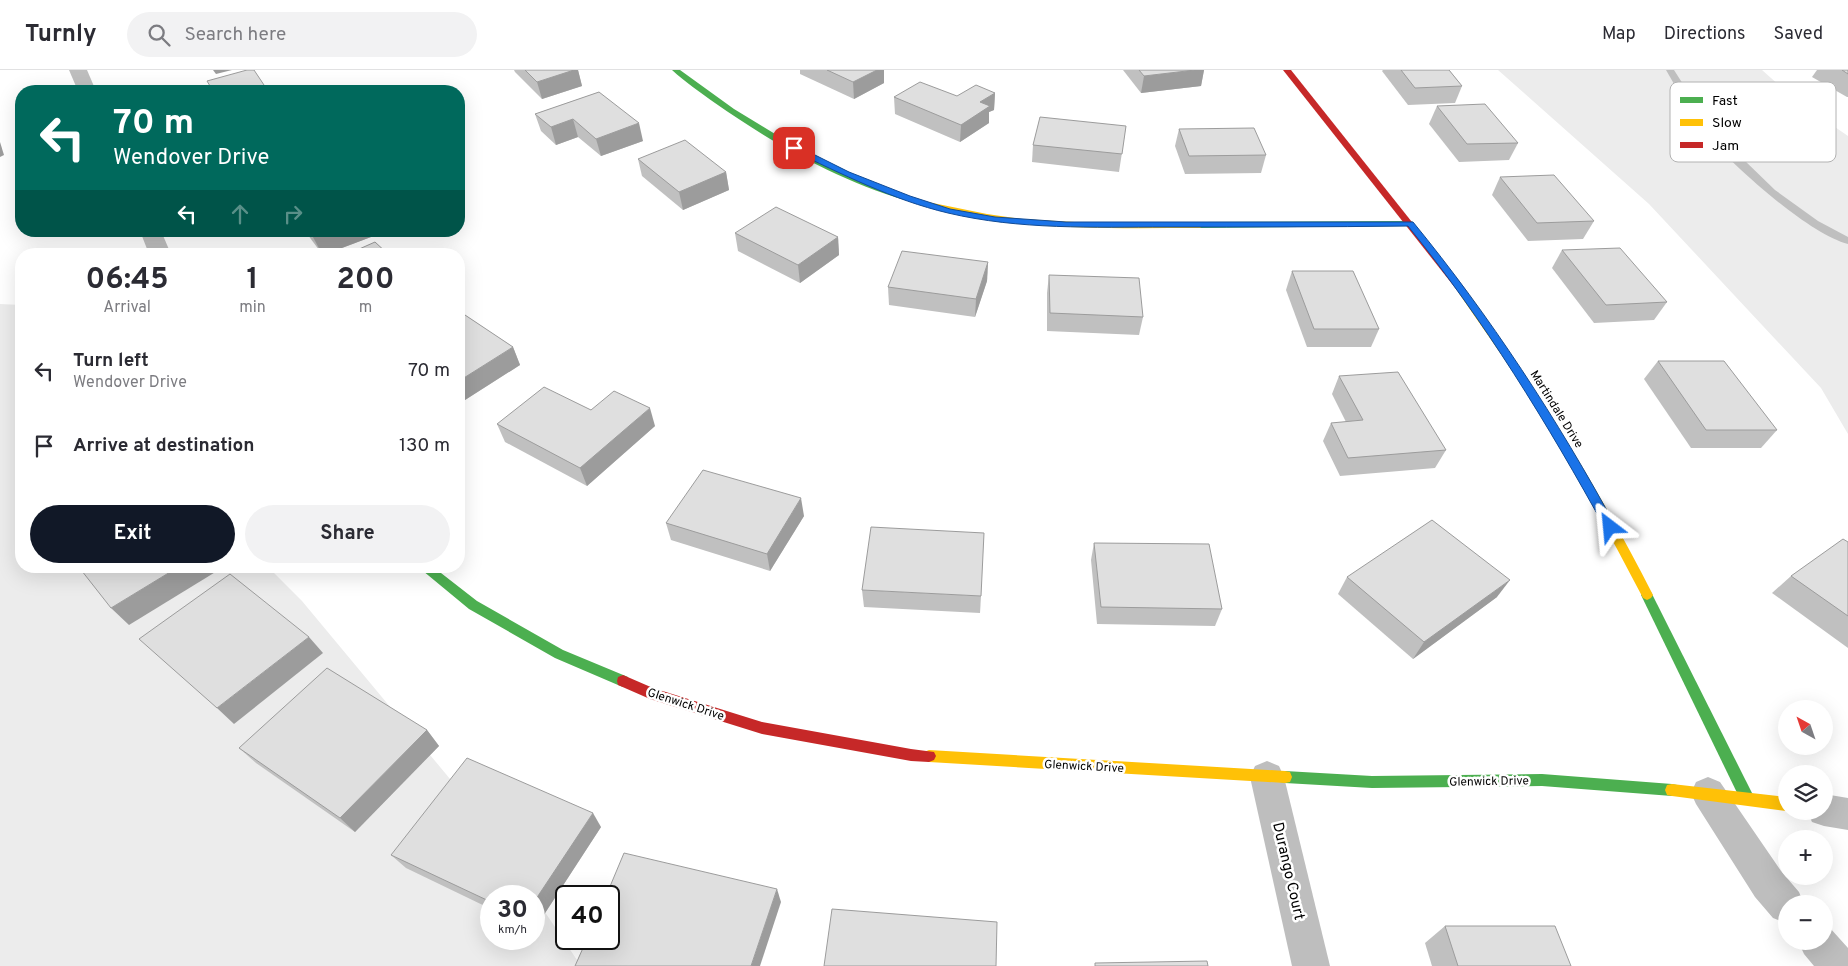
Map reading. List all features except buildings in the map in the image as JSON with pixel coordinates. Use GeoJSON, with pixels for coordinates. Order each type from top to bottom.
{"type":"FeatureCollection","features":[{"type":"Feature","properties":{"kind":"street"},"geometry":{"type":"LineString","coordinates":[[78,70],[84,85]]}},
{"type":"Feature","properties":{"kind":"street"},"geometry":{"type":"LineString","coordinates":[[676,70],[716,102],[777,140],[846,173],[907,198],[949,211],[995,220],[1066,225],[1410,224]]}},
{"type":"Feature","properties":{"kind":"street","name":"Martindale Drive"},"geometry":{"type":"LineString","coordinates":[[1287,70],[1443,264],[1506,353],[1582,476],[1658,613],[1747,798]]}},
{"type":"Feature","properties":{"kind":"street","name":"Glenwick Drive"},"geometry":{"type":"LineString","coordinates":[[432,573],[474,605],[559,654],[650,693],[762,728],[911,756],[1372,782],[1542,780],[1708,794],[1778,803]]}},
{"type":"Feature","properties":{"kind":"street","name":"Durango Court"},"geometry":{"type":"LineString","coordinates":[[1267,776],[1311,966]]}},
{"type":"Feature","properties":{"kind":"street"},"geometry":{"type":"LineString","coordinates":[[1708,794],[1768,884],[1778,896]]}},
{"type":"Feature","properties":{"kind":"street"},"geometry":{"type":"LineString","coordinates":[[1833,812],[1848,814]]}},
{"type":"Feature","properties":{"kind":"street"},"geometry":{"type":"LineString","coordinates":[[1826,950],[1839,966]]}},
{"type":"Feature","properties":{"kind":"shaded area"},"geometry":{"type":"Polygon","coordinates":[[[1498,70],[1762,70],[1776,82],[1670,82],[1670,162],[1836,162],[1836,128],[1848,136],[1848,434],[1821,388],[1649,204],[1498,70]]]}},
{"type":"Feature","properties":{"kind":"shaded area"},"geometry":{"type":"Polygon","coordinates":[[[0,304],[15,305],[15,573],[274,573],[302,601],[480,815],[527,885],[480,885],[480,950],[545,950],[545,912],[555,927],[555,950],[570,950],[581,966],[0,966],[0,304]]]}},
{"type":"Feature","properties":{"kind":"waterway"},"geometry":{"type":"LineString","coordinates":[[1670,70],[1677,82]]}},
{"type":"Feature","properties":{"kind":"waterway"},"geometry":{"type":"LineString","coordinates":[[1740,162],[1771,192],[1814,223],[1848,241]]}},
{"type":"Feature","properties":{"kind":"traffic: fast"},"geometry":{"type":"LineString","coordinates":[[676,70],[731,111],[790,147],[852,177],[916,201]]}},
{"type":"Feature","properties":{"kind":"traffic: fast"},"geometry":{"type":"LineString","coordinates":[[1200,225],[1410,224]]}},
{"type":"Feature","properties":{"kind":"traffic: fast"},"geometry":{"type":"LineString","coordinates":[[432,573],[473,605],[559,654],[623,681]]}},
{"type":"Feature","properties":{"kind":"traffic: fast"},"geometry":{"type":"LineString","coordinates":[[1647,595],[1747,798]]}},
{"type":"Feature","properties":{"kind":"traffic: fast"},"geometry":{"type":"LineString","coordinates":[[1285,777],[1372,782],[1542,780],[1672,790]]}},
{"type":"Feature","properties":{"kind":"traffic: slow"},"geometry":{"type":"LineString","coordinates":[[916,201],[987,217],[1057,224],[1200,225]]}},
{"type":"Feature","properties":{"kind":"traffic: slow"},"geometry":{"type":"LineString","coordinates":[[1463,292],[1538,402],[1584,478],[1647,595]]}},
{"type":"Feature","properties":{"kind":"traffic: slow"},"geometry":{"type":"LineString","coordinates":[[929,756],[1285,777]]}},
{"type":"Feature","properties":{"kind":"traffic: slow"},"geometry":{"type":"LineString","coordinates":[[1672,790],[1778,803]]}},
{"type":"Feature","properties":{"kind":"traffic: jam"},"geometry":{"type":"LineString","coordinates":[[1287,70],[1463,292]]}},
{"type":"Feature","properties":{"kind":"traffic: jam"},"geometry":{"type":"LineString","coordinates":[[623,681],[650,693],[762,728],[911,755],[929,756]]}},
{"type":"Feature","properties":{"kind":"route"},"geometry":{"type":"LineString","coordinates":[[794,148],[846,173],[907,198],[949,211],[995,220],[1066,225],[1410,224],[1443,264],[1506,353],[1582,476],[1610,527]]}}]}
